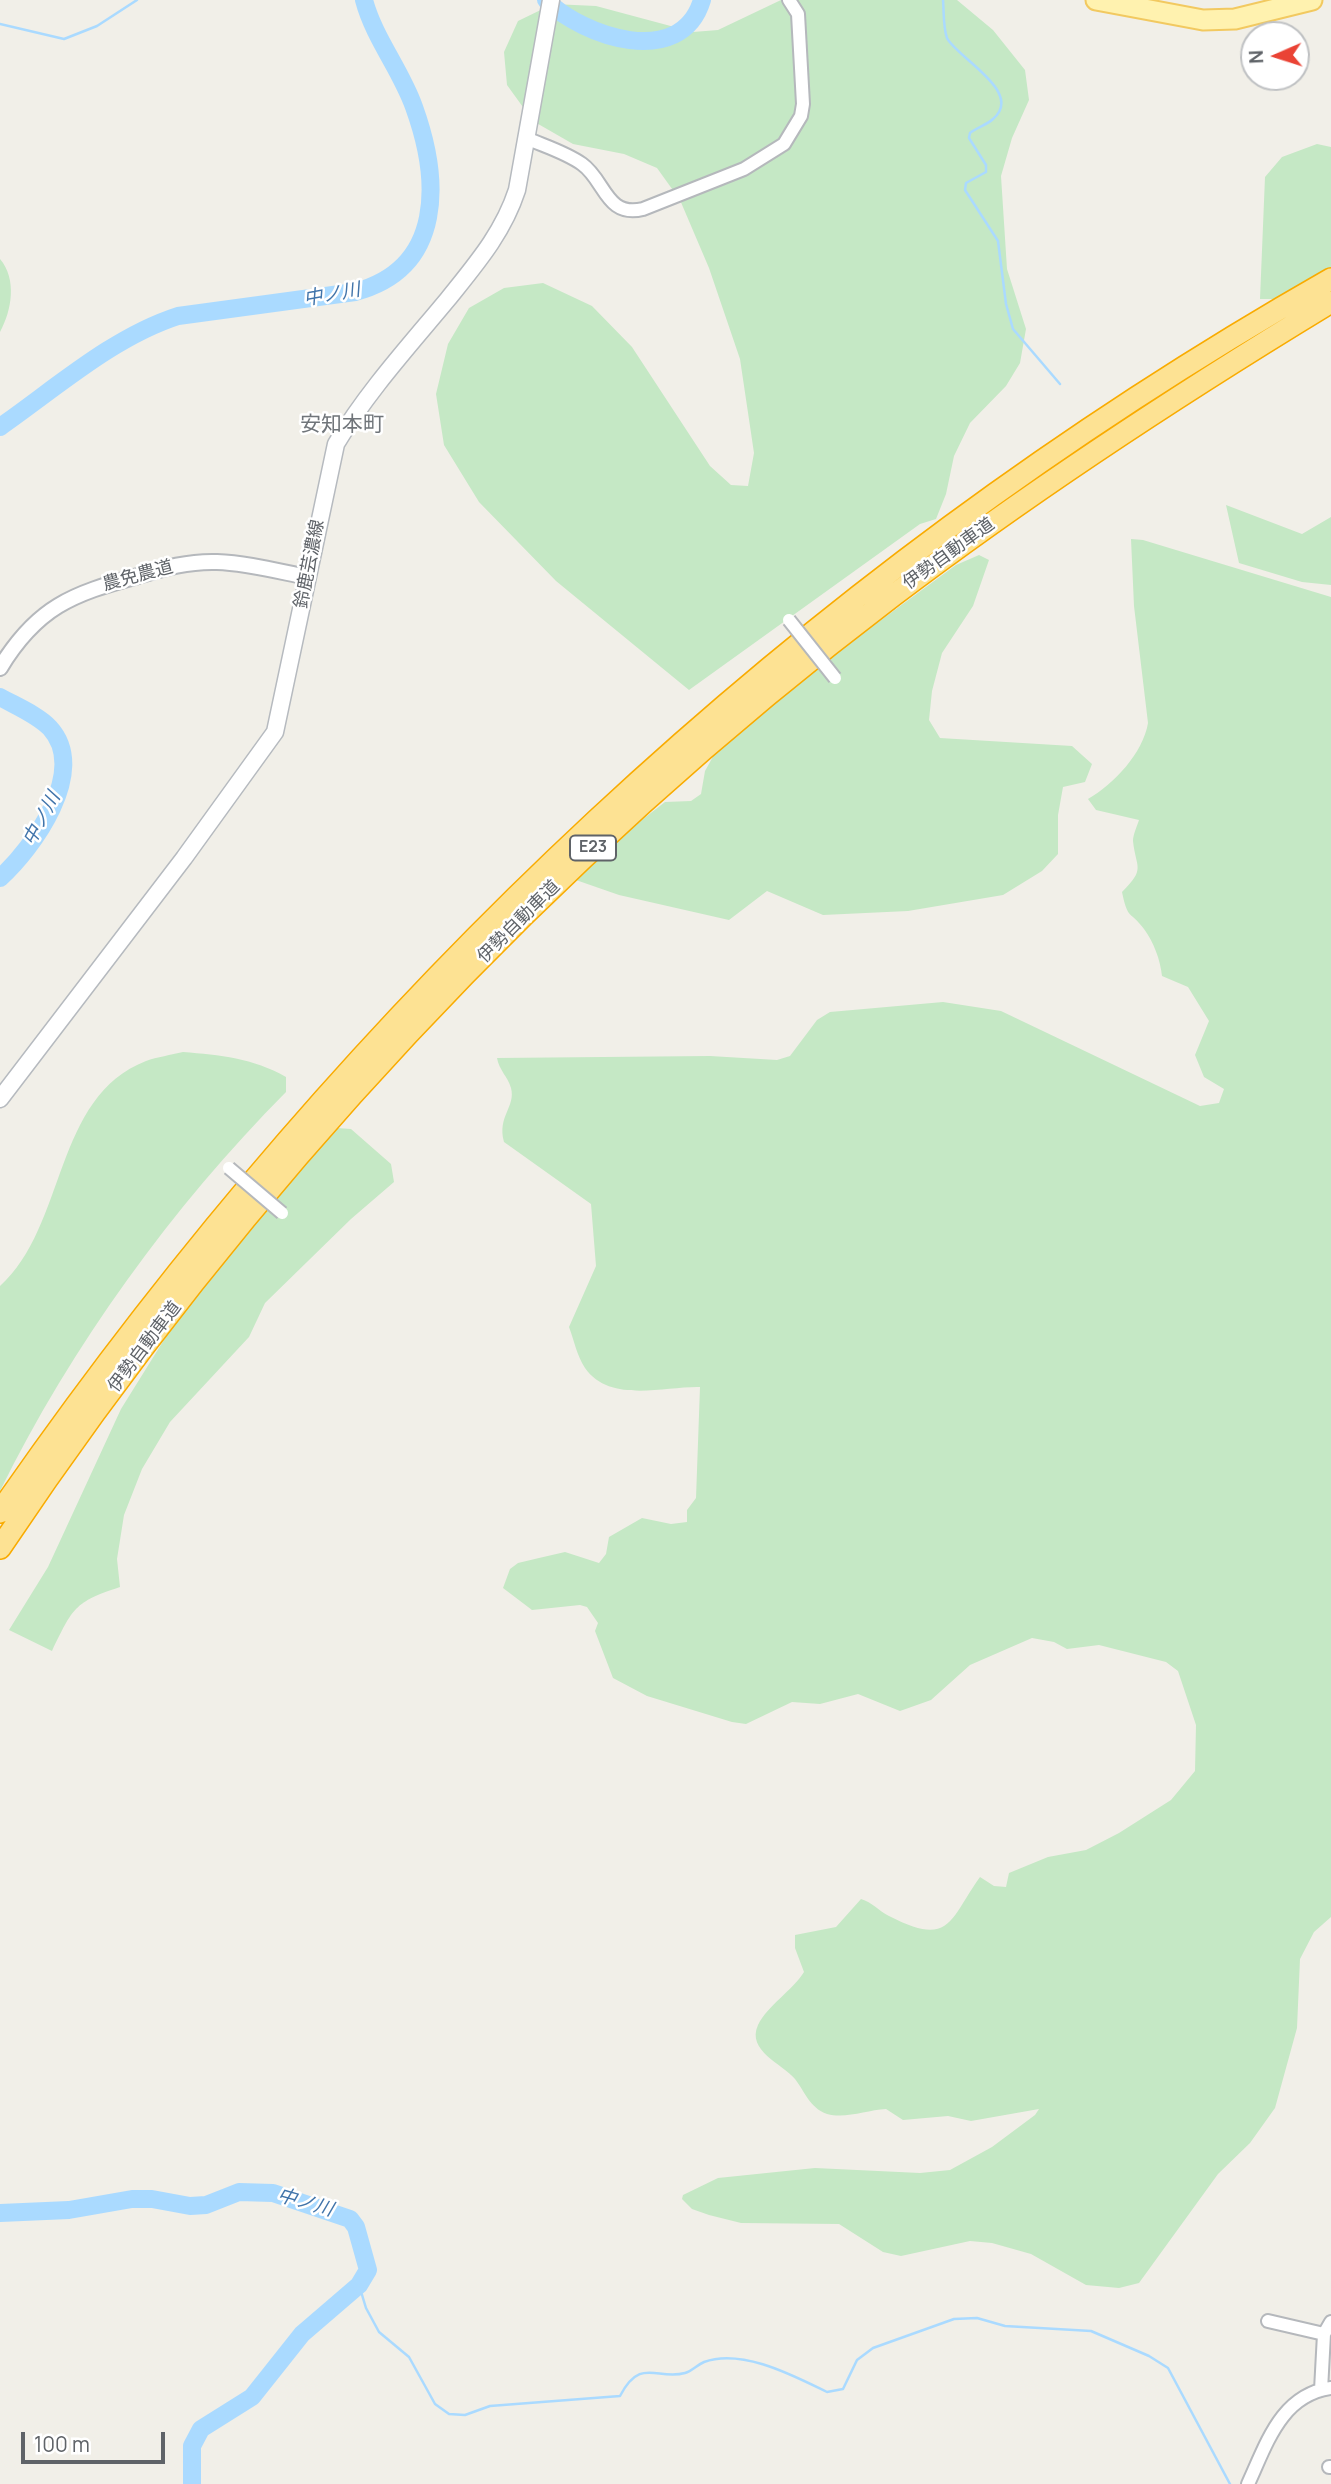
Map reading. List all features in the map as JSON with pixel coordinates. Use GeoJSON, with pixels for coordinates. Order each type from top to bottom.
{"type":"FeatureCollection","features":[{"type":"Feature","properties":{"kind":"highway","name":"伊勢自動車道"},"geometry":{"type":"LineString","coordinates":[[0,1512],[118,1347],[272,1157],[421,990],[575,839],[761,676],[931,541],[1149,389],[1331,279]]}},
{"type":"Feature","properties":{"kind":"highway","name":"伊勢自動車道"},"geometry":{"type":"LineString","coordinates":[[0,1548],[139,1353],[270,1190],[383,1062],[592,849],[768,696],[893,595],[1086,457],[1331,302]]}},
{"type":"Feature","properties":{"kind":"main road","name":"鈴鹿芸濃線"},"geometry":{"type":"LineString","coordinates":[[0,1099],[184,858],[275,732],[336,444],[356,411],[486,251],[507,220],[516,190],[551,0]]}},
{"type":"Feature","properties":{"kind":"main road"},"geometry":{"type":"LineString","coordinates":[[1096,0],[1163,15],[1216,20],[1242,17],[1312,0]]}},
{"type":"Feature","properties":{"kind":"street"},"geometry":{"type":"LineString","coordinates":[[526,138],[579,162],[595,176],[607,199],[628,210],[643,209],[744,169],[784,144],[802,111],[798,14],[789,0]]}},
{"type":"Feature","properties":{"kind":"street","name":"農免農道"},"geometry":{"type":"LineString","coordinates":[[1,667],[17,641],[45,613],[88,590],[194,562],[239,564],[307,577]]}},
{"type":"Feature","properties":{"kind":"street"},"geometry":{"type":"LineString","coordinates":[[789,620],[835,678]]}},
{"type":"Feature","properties":{"kind":"street"},"geometry":{"type":"LineString","coordinates":[[229,1168],[282,1213]]}},
{"type":"Feature","properties":{"kind":"street"},"geometry":{"type":"LineString","coordinates":[[1269,2321],[1324,2334]]}},
{"type":"Feature","properties":{"kind":"street"},"geometry":{"type":"LineString","coordinates":[[1248,2484],[1280,2419],[1292,2404],[1326,2389],[1324,2334],[1331,2322]]}},
{"type":"Feature","properties":{"kind":"green space"},"geometry":{"type":"Polygon","coordinates":[[[781,0],[957,0],[993,30],[1025,70],[1029,100],[1012,138],[1001,176],[1007,269],[1026,329],[1020,363],[1006,386],[970,423],[954,456],[946,494],[936,519],[920,524],[689,690],[556,581],[479,502],[444,445],[436,394],[448,344],[469,308],[504,288],[543,283],[592,306],[632,347],[710,466],[731,485],[748,486],[754,453],[740,359],[709,268],[680,200],[657,168],[624,154],[573,144],[533,121],[507,85],[504,52],[518,21],[553,4],[596,6],[693,32],[718,30],[781,0]]]}},
{"type":"Feature","properties":{"kind":"green space"},"geometry":{"type":"Polygon","coordinates":[[[1317,144],[1331,147],[1331,267],[1280,299],[1260,299],[1265,177],[1282,157],[1317,144]]]}},
{"type":"Feature","properties":{"kind":"green space"},"geometry":{"type":"Polygon","coordinates":[[[0,259],[9,276],[11,295],[0,332],[0,259]]]}},
{"type":"Feature","properties":{"kind":"green space"},"geometry":{"type":"Polygon","coordinates":[[[1226,505],[1302,534],[1331,517],[1331,585],[1302,582],[1239,563],[1226,505]]]}},
{"type":"Feature","properties":{"kind":"green space"},"geometry":{"type":"Polygon","coordinates":[[[1131,539],[1143,540],[1331,597],[1331,1917],[1314,1932],[1300,1959],[1297,2028],[1275,2108],[1250,2143],[1218,2174],[1139,2283],[1119,2288],[1086,2285],[1031,2254],[992,2243],[970,2241],[901,2256],[883,2252],[839,2224],[741,2223],[692,2209],[682,2199],[683,2195],[718,2178],[815,2168],[920,2173],[950,2170],[992,2147],[1035,2115],[1039,2109],[971,2121],[948,2116],[903,2120],[886,2109],[849,2115],[827,2114],[816,2108],[795,2079],[761,2050],[756,2034],[758,2025],[804,1972],[795,1948],[795,1935],[836,1927],[861,1899],[909,1925],[937,1929],[946,1925],[980,1877],[994,1886],[1006,1887],[1009,1873],[1048,1857],[1086,1850],[1171,1800],[1195,1771],[1196,1725],[1178,1671],[1166,1662],[1099,1645],[1067,1649],[1054,1642],[1032,1638],[970,1665],[931,1700],[900,1711],[858,1694],[820,1704],[792,1702],[746,1724],[732,1722],[647,1696],[613,1678],[595,1631],[598,1623],[587,1607],[580,1605],[532,1610],[503,1588],[510,1569],[518,1563],[565,1552],[599,1563],[606,1554],[609,1537],[642,1518],[671,1524],[687,1522],[687,1510],[696,1498],[700,1387],[623,1390],[596,1379],[585,1368],[569,1327],[596,1266],[591,1204],[504,1142],[504,1118],[512,1095],[510,1084],[497,1058],[710,1056],[777,1060],[790,1056],[817,1020],[830,1012],[943,1002],[1001,1011],[1200,1106],[1219,1103],[1224,1089],[1204,1077],[1195,1055],[1209,1021],[1188,987],[1162,976],[1151,940],[1128,911],[1124,901],[1122,892],[1134,878],[1138,868],[1133,841],[1139,820],[1096,810],[1088,799],[1108,785],[1126,767],[1140,745],[1148,723],[1134,606],[1131,539]]]}},
{"type":"Feature","properties":{"kind":"green space"},"geometry":{"type":"Polygon","coordinates":[[[979,555],[989,560],[973,606],[942,653],[932,691],[929,720],[940,738],[1072,746],[1092,764],[1085,782],[1063,787],[1058,815],[1058,854],[1042,871],[1003,895],[908,911],[823,915],[767,891],[729,920],[619,895],[573,879],[607,847],[665,802],[691,801],[701,794],[705,771],[715,753],[817,667],[956,565],[979,555]]]}},
{"type":"Feature","properties":{"kind":"green space"},"geometry":{"type":"Polygon","coordinates":[[[183,1052],[223,1056],[274,1071],[286,1077],[286,1092],[203,1182],[127,1280],[59,1383],[0,1491],[0,1286],[22,1261],[38,1231],[63,1164],[93,1103],[116,1079],[146,1061],[183,1052]]]}},
{"type":"Feature","properties":{"kind":"green space"},"geometry":{"type":"Polygon","coordinates":[[[337,1128],[351,1129],[391,1164],[394,1182],[351,1219],[265,1303],[249,1337],[170,1422],[142,1469],[124,1515],[117,1559],[120,1587],[93,1597],[77,1608],[52,1651],[9,1630],[48,1567],[121,1409],[172,1327],[319,1144],[337,1128]]]}},
{"type":"Feature","properties":{"kind":"waterway"},"geometry":{"type":"LineString","coordinates":[[0,24],[64,39],[97,26],[137,0]]}},
{"type":"Feature","properties":{"kind":"waterway","name":"中ノ川"},"geometry":{"type":"LineString","coordinates":[[0,427],[108,350],[154,325],[178,316],[355,292],[384,280],[406,263],[420,242],[428,218],[428,163],[414,107],[374,28],[364,0]]}},
{"type":"Feature","properties":{"kind":"waterway","name":"中ノ川"},"geometry":{"type":"LineString","coordinates":[[546,0],[562,13],[606,35],[653,41],[674,35],[691,22],[702,0]]}},
{"type":"Feature","properties":{"kind":"waterway"},"geometry":{"type":"LineString","coordinates":[[943,0],[947,38],[995,87],[1001,98],[1001,109],[993,119],[970,133],[969,138],[986,165],[986,172],[966,183],[965,190],[998,241],[1006,304],[1013,329],[1060,384]]}},
{"type":"Feature","properties":{"kind":"waterway","name":"中ノ川"},"geometry":{"type":"LineString","coordinates":[[0,697],[50,728],[60,746],[63,765],[60,786],[41,829],[0,878]]}},
{"type":"Feature","properties":{"kind":"waterway","name":"中ノ川"},"geometry":{"type":"LineString","coordinates":[[0,2213],[69,2210],[132,2199],[152,2199],[190,2206],[206,2205],[239,2192],[273,2193],[350,2219],[356,2227],[368,2270],[359,2285],[302,2334],[252,2397],[201,2429],[192,2446],[192,2484]]}},
{"type":"Feature","properties":{"kind":"waterway"},"geometry":{"type":"LineString","coordinates":[[359,2285],[366,2308],[379,2332],[409,2357],[435,2404],[449,2414],[465,2415],[490,2406],[620,2396],[628,2384],[642,2373],[675,2375],[690,2371],[704,2362],[719,2359],[751,2361],[827,2392],[843,2389],[857,2360],[873,2348],[954,2319],[977,2318],[1005,2326],[1091,2331],[1149,2356],[1168,2368],[1230,2484]]}},
{"type":"Feature","properties":{"kind":"district","name":"安知本町"},"geometry":{"type":"Point","coordinates":[342,425]}}]}
